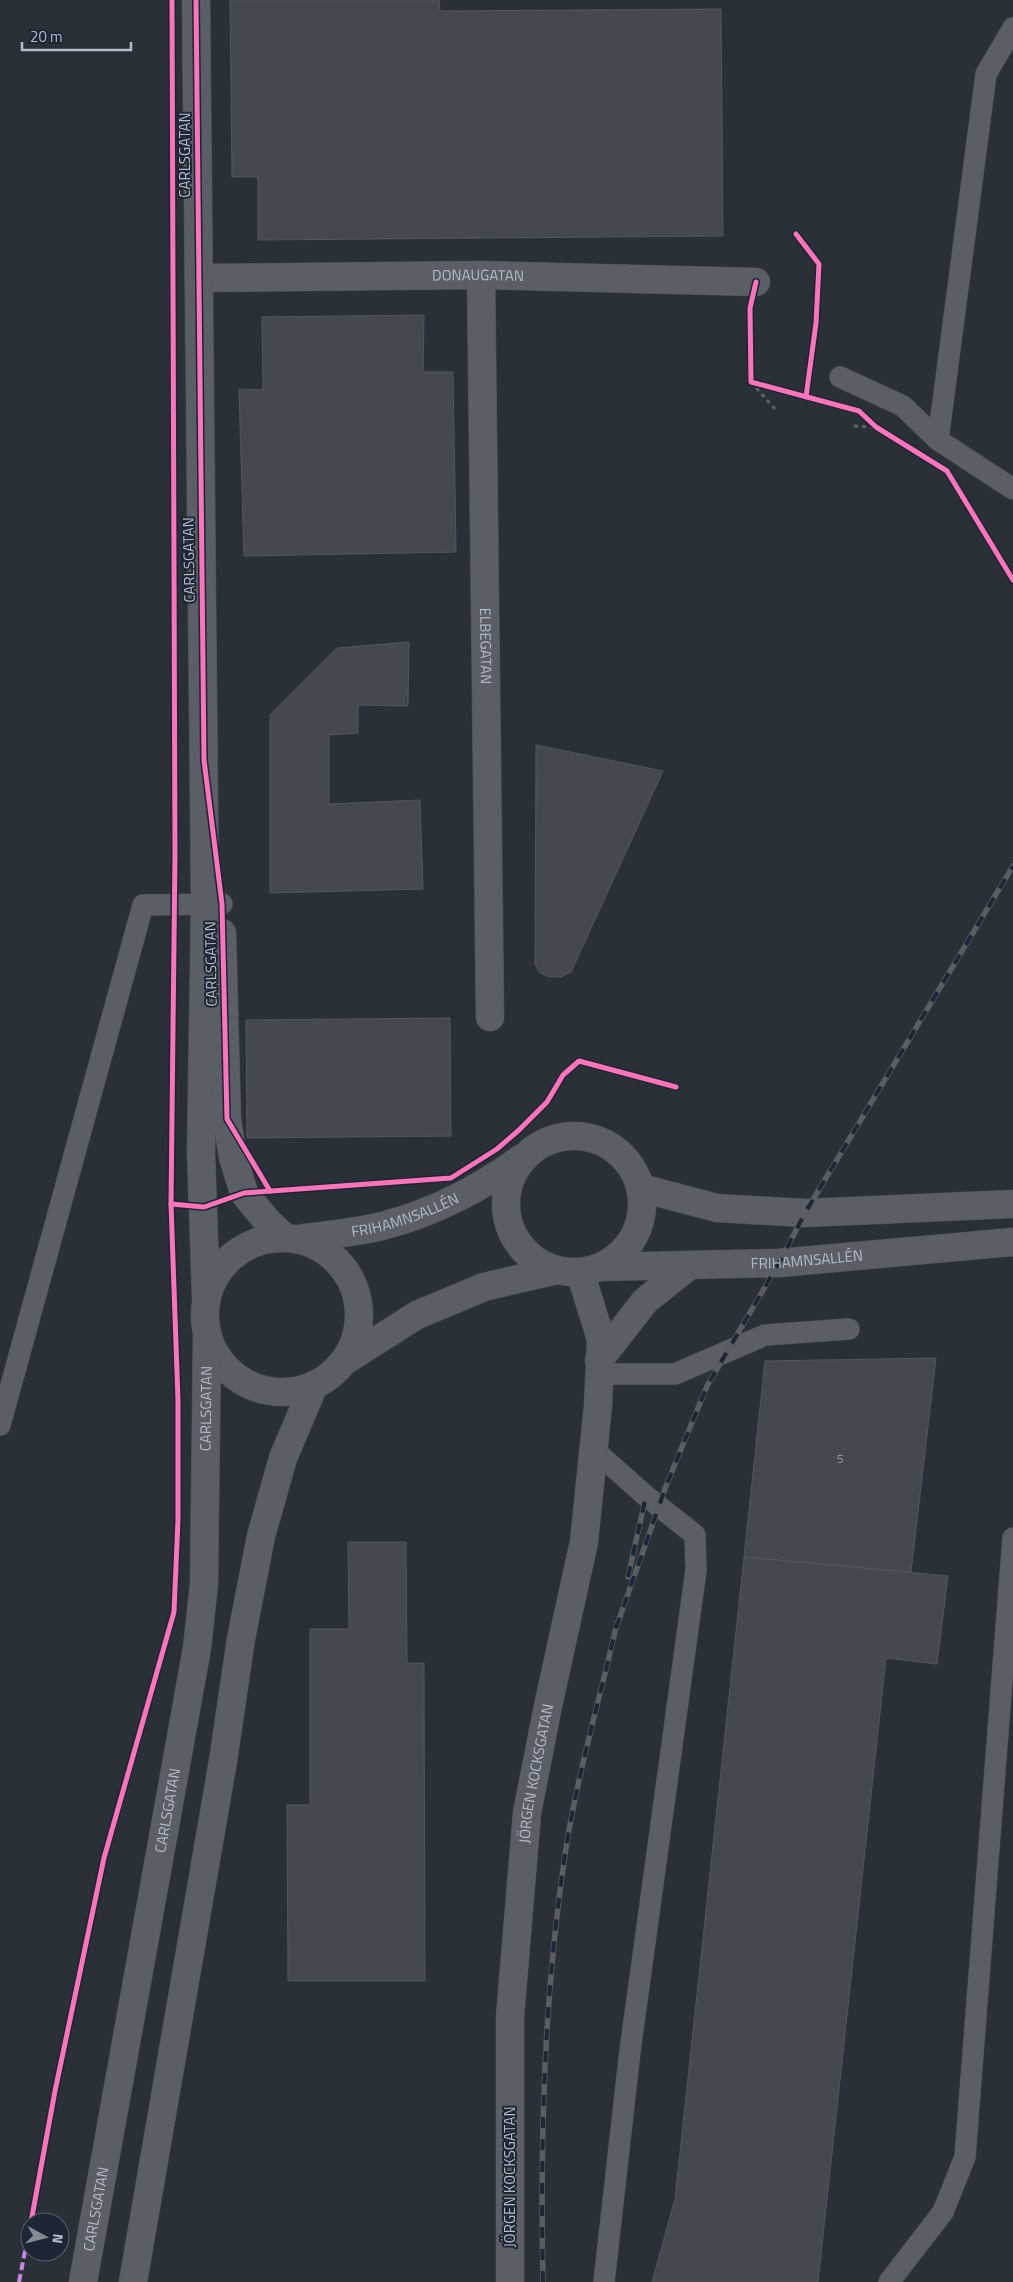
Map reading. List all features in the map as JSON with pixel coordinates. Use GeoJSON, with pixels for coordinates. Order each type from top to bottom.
{"type":"FeatureCollection","features":[{"type":"Feature","properties":{"kind":"street","name":"CARLSGATAN"},"geometry":{"type":"LineString","coordinates":[[196,0],[204,760],[227,1119],[233,1157],[244,1193],[267,1221],[292,1238]]}},
{"type":"Feature","properties":{"kind":"street","name":"DONAUGATAN"},"geometry":{"type":"LineString","coordinates":[[199,278],[481,275],[756,282]]}},
{"type":"Feature","properties":{"kind":"street","name":"ELBEGATAN"},"geometry":{"type":"LineString","coordinates":[[481,275],[490,1017]]}},
{"type":"Feature","properties":{"kind":"street","name":"CARLSGATAN"},"geometry":{"type":"LineString","coordinates":[[206,1298],[201,1152],[213,904]]}},
{"type":"Feature","properties":{"kind":"street"},"geometry":{"type":"LineString","coordinates":[[558,1137],[594,1138],[620,1152],[634,1171],[641,1188],[642,1211],[635,1234],[621,1254],[579,1270],[536,1260],[523,1249],[510,1228],[506,1205],[513,1173],[528,1154],[537,1147],[558,1137]]}},
{"type":"Feature","properties":{"kind":"street","name":"FRIHAMNSALLÉN"},"geometry":{"type":"LineString","coordinates":[[292,1238],[387,1225],[408,1218],[496,1177],[528,1154]]}},
{"type":"Feature","properties":{"kind":"street"},"geometry":{"type":"LineString","coordinates":[[641,1188],[717,1208],[805,1213],[1013,1204]]}},
{"type":"Feature","properties":{"kind":"street"},"geometry":{"type":"LineString","coordinates":[[292,1238],[319,1247],[329,1253],[346,1272],[355,1291],[359,1318],[350,1350],[342,1363],[331,1374],[314,1385],[283,1392],[253,1387],[230,1372],[219,1361],[207,1335],[206,1298],[215,1275],[223,1264],[236,1252],[261,1240],[292,1238]]}},
{"type":"Feature","properties":{"kind":"street","name":"FRIHAMNSALLÉN"},"geometry":{"type":"LineString","coordinates":[[342,1363],[417,1315],[484,1287],[579,1270],[779,1263],[1013,1242]]}},
{"type":"Feature","properties":{"kind":"street"},"geometry":{"type":"LineString","coordinates":[[599,1367],[645,1301],[690,1265]]}},
{"type":"Feature","properties":{"kind":"street","name":"JÖRGEN KOCKSGATAN"},"geometry":{"type":"LineString","coordinates":[[510,2282],[510,2017],[527,1813],[584,1542],[594,1449],[601,1339],[579,1270]]}},
{"type":"Feature","properties":{"kind":"street","name":"CARLSGATAN"},"geometry":{"type":"LineString","coordinates":[[83,2282],[197,1648],[204,1584],[207,1335]]}},
{"type":"Feature","properties":{"kind":"street"},"geometry":{"type":"LineString","coordinates":[[133,2282],[261,1536],[283,1458],[314,1385]]}},
{"type":"Feature","properties":{"kind":"street"},"geometry":{"type":"LineString","coordinates":[[73,2282],[90,2244]]}},
{"type":"Feature","properties":{"kind":"lane"},"geometry":{"type":"LineString","coordinates":[[938,440],[986,74],[1013,28]]}},
{"type":"Feature","properties":{"kind":"lane"},"geometry":{"type":"LineString","coordinates":[[840,377],[903,406],[938,440],[1013,489]]}},
{"type":"Feature","properties":{"kind":"lane"},"geometry":{"type":"LineString","coordinates":[[0,1425],[143,905],[213,904]]}},
{"type":"Feature","properties":{"kind":"lane"},"geometry":{"type":"LineString","coordinates":[[599,1367],[675,1374],[765,1335],[849,1329]]}},
{"type":"Feature","properties":{"kind":"lane"},"geometry":{"type":"LineString","coordinates":[[594,1449],[646,1496],[695,1534],[696,1570],[630,2051],[604,2282]]}},
{"type":"Feature","properties":{"kind":"lane"},"geometry":{"type":"LineString","coordinates":[[889,2282],[943,2212],[965,2157],[1013,1538]]}},
{"type":"Feature","properties":{"kind":"path"},"geometry":{"type":"LineString","coordinates":[[751,373],[751,382],[775,409]]}},
{"type":"Feature","properties":{"kind":"path"},"geometry":{"type":"LineString","coordinates":[[751,382],[760,385]]}},
{"type":"Feature","properties":{"kind":"path"},"geometry":{"type":"LineString","coordinates":[[871,421],[876,427]]}},
{"type":"Feature","properties":{"kind":"path"},"geometry":{"type":"LineString","coordinates":[[854,426],[876,427]]}},
{"type":"Feature","properties":{"kind":"building"},"geometry":{"type":"Polygon","coordinates":[[[230,0],[439,0],[440,11],[721,9],[723,236],[258,240],[258,177],[232,177],[230,0]]]}},
{"type":"Feature","properties":{"kind":"building"},"geometry":{"type":"Polygon","coordinates":[[[424,315],[423,372],[453,372],[456,552],[244,556],[239,389],[263,390],[262,317],[424,315]]]}},
{"type":"Feature","properties":{"kind":"building"},"geometry":{"type":"Polygon","coordinates":[[[409,642],[408,706],[358,705],[358,733],[329,735],[329,804],[420,800],[423,889],[270,893],[270,715],[337,648],[409,642]]]}},
{"type":"Feature","properties":{"kind":"building"},"geometry":{"type":"Polygon","coordinates":[[[536,745],[663,771],[571,972],[561,977],[549,977],[539,972],[535,964],[536,745]]]}},
{"type":"Feature","properties":{"kind":"building"},"geometry":{"type":"Polygon","coordinates":[[[450,1018],[451,1136],[247,1138],[246,1020],[450,1018]]]}},
{"type":"Feature","properties":{"kind":"building"},"geometry":{"type":"Polygon","coordinates":[[[936,1358],[911,1572],[744,1557],[765,1361],[936,1358]]]}},
{"type":"Feature","properties":{"kind":"building"},"geometry":{"type":"Polygon","coordinates":[[[348,1542],[406,1542],[407,1663],[424,1663],[425,1981],[288,1981],[287,1805],[310,1805],[310,1629],[349,1629],[348,1542]]]}},
{"type":"Feature","properties":{"kind":"building"},"geometry":{"type":"Polygon","coordinates":[[[744,1557],[948,1576],[937,1664],[886,1658],[818,2282],[652,2282],[675,2199],[744,1557]]]}},
{"type":"Feature","properties":{"kind":"railway"},"geometry":{"type":"LineString","coordinates":[[616,1628],[666,1486],[707,1386],[779,1263],[805,1213],[1013,866]]}},
{"type":"Feature","properties":{"kind":"railway"},"geometry":{"type":"LineString","coordinates":[[628,1577],[646,1496]]}},
{"type":"Feature","properties":{"kind":"railway"},"geometry":{"type":"LineString","coordinates":[[543,2282],[542,2173],[545,2065],[548,2010],[559,1902],[566,1848],[577,1791],[617,1623]]}},
{"type":"Feature","properties":{"kind":"marked path"},"geometry":{"type":"LineString","coordinates":[[19,2282],[23,2262]]}},
{"type":"Feature","properties":{"kind":"cycle path"},"geometry":{"type":"LineString","coordinates":[[33,2212],[55,2091],[104,1858],[174,1612],[178,1520],[178,1400],[171,1204],[175,855],[172,0]]}},
{"type":"Feature","properties":{"kind":"cycle path"},"geometry":{"type":"LineString","coordinates":[[196,0],[204,760],[222,904],[227,1119],[270,1191]]}},
{"type":"Feature","properties":{"kind":"cycle path"},"geometry":{"type":"LineString","coordinates":[[796,234],[819,264],[816,323],[806,397]]}},
{"type":"Feature","properties":{"kind":"cycle path"},"geometry":{"type":"LineString","coordinates":[[756,282],[750,308],[751,382],[859,411],[876,427],[947,471],[1013,580]]}},
{"type":"Feature","properties":{"kind":"cycle path"},"geometry":{"type":"LineString","coordinates":[[171,1204],[204,1207],[244,1193],[451,1178],[497,1149],[519,1130],[547,1102],[563,1075],[579,1061],[676,1087]]}}]}
